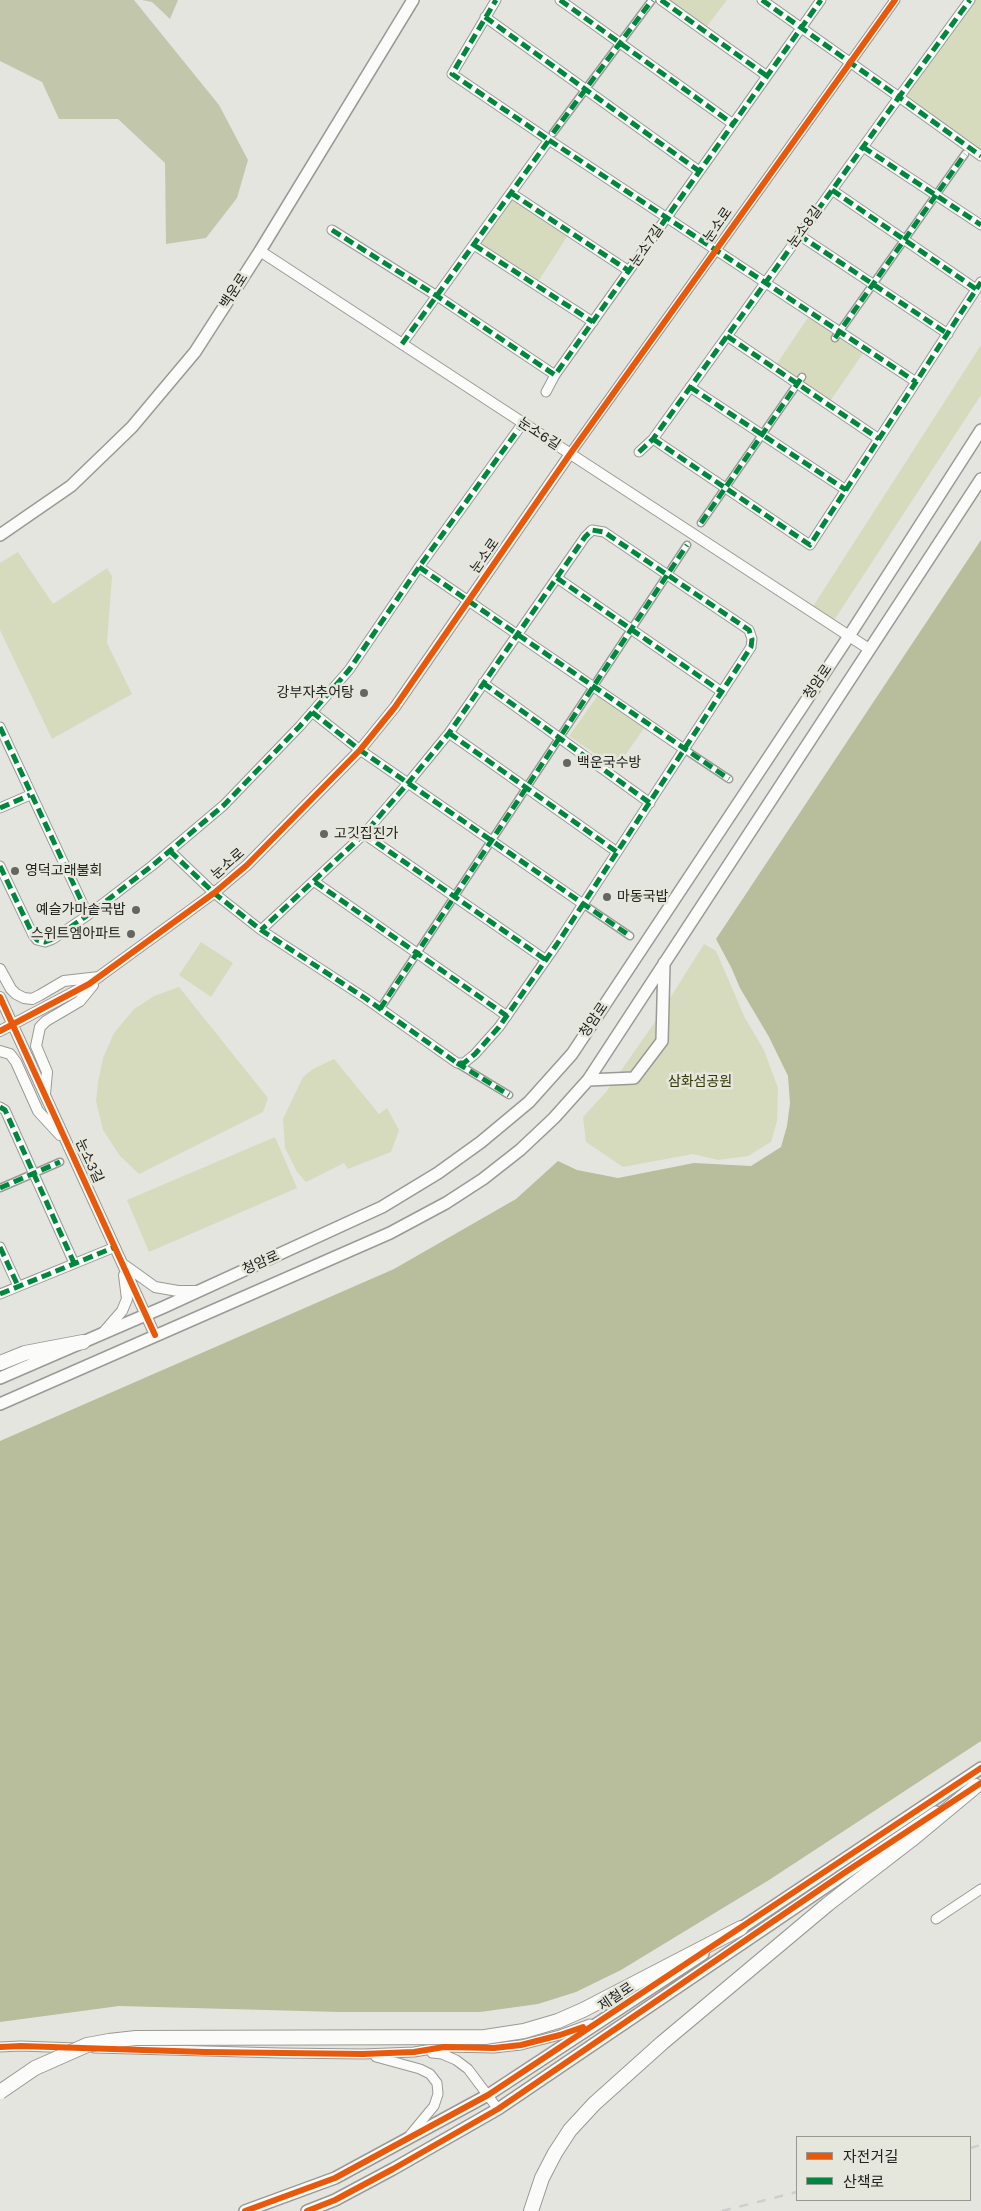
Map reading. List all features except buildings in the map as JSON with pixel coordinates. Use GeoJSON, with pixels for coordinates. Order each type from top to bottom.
{"type":"FeatureCollection","features":[{"type":"Feature","properties":{"kind":"highway"},"geometry":{"type":"LineString","coordinates":[[0,1363],[25,1353],[83,1342]]}},
{"type":"Feature","properties":{"kind":"highway"},"geometry":{"type":"LineString","coordinates":[[531,2211],[542,2178],[570,2130],[622,2079],[820,1910],[911,1840],[978,1784]]}},
{"type":"Feature","properties":{"kind":"highway"},"geometry":{"type":"LineString","coordinates":[[0,2092],[35,2068],[87,2045],[136,2038],[485,2036],[524,2031],[558,2021],[583,2010],[741,1928]]}},
{"type":"Feature","properties":{"kind":"main road","name":"백운로"},"geometry":{"type":"LineString","coordinates":[[0,535],[70,486],[132,427],[195,352],[260,251],[413,0]]}},
{"type":"Feature","properties":{"kind":"main road","name":"청암로"},"geometry":{"type":"LineString","coordinates":[[0,1378],[382,1208],[438,1173],[529,1102],[572,1054],[849,636],[981,430]]}},
{"type":"Feature","properties":{"kind":"main road","name":"청암로"},"geometry":{"type":"LineString","coordinates":[[0,1404],[390,1233],[446,1203],[483,1179],[520,1150],[554,1118],[588,1080],[981,479]]}},
{"type":"Feature","properties":{"kind":"main road"},"geometry":{"type":"LineString","coordinates":[[588,1080],[634,1078],[662,1041],[664,962]]}},
{"type":"Feature","properties":{"kind":"main road","name":"제철로"},"geometry":{"type":"LineString","coordinates":[[245,2211],[335,2178],[488,2096],[981,1768]]}},
{"type":"Feature","properties":{"kind":"main road","name":"제철로"},"geometry":{"type":"LineString","coordinates":[[307,2211],[335,2200],[498,2109],[978,1784]]}},
{"type":"Feature","properties":{"kind":"street"},"geometry":{"type":"LineString","coordinates":[[496,0],[452,74],[551,137],[667,218],[765,282],[837,335],[916,382]]}},
{"type":"Feature","properties":{"kind":"street"},"geometry":{"type":"LineString","coordinates":[[560,0],[733,124]]}},
{"type":"Feature","properties":{"kind":"street"},"geometry":{"type":"LineString","coordinates":[[402,344],[652,0]]}},
{"type":"Feature","properties":{"kind":"street"},"geometry":{"type":"LineString","coordinates":[[661,0],[767,76]]}},
{"type":"Feature","properties":{"kind":"street"},"geometry":{"type":"LineString","coordinates":[[762,0],[981,156]]}},
{"type":"Feature","properties":{"kind":"street","name":"눈소7길"},"geometry":{"type":"LineString","coordinates":[[546,392],[555,375],[821,0]]}},
{"type":"Feature","properties":{"kind":"street","name":"눈소로"},"geometry":{"type":"LineString","coordinates":[[0,1031],[100,977],[214,893],[248,865],[360,750],[395,707],[570,454],[894,0]]}},
{"type":"Feature","properties":{"kind":"street","name":"눈소8길"},"geometry":{"type":"LineString","coordinates":[[639,452],[652,439],[970,0]]}},
{"type":"Feature","properties":{"kind":"street"},"geometry":{"type":"LineString","coordinates":[[485,17],[699,171]]}},
{"type":"Feature","properties":{"kind":"street"},"geometry":{"type":"LineString","coordinates":[[863,147],[981,225]]}},
{"type":"Feature","properties":{"kind":"street"},"geometry":{"type":"LineString","coordinates":[[837,335],[965,154]]}},
{"type":"Feature","properties":{"kind":"street"},"geometry":{"type":"LineString","coordinates":[[652,439],[810,545],[979,286],[904,240],[832,190]]}},
{"type":"Feature","properties":{"kind":"street"},"geometry":{"type":"LineString","coordinates":[[511,193],[629,271]]}},
{"type":"Feature","properties":{"kind":"street"},"geometry":{"type":"LineString","coordinates":[[332,230],[437,296],[555,375]]}},
{"type":"Feature","properties":{"kind":"street"},"geometry":{"type":"LineString","coordinates":[[799,236],[948,334]]}},
{"type":"Feature","properties":{"kind":"street"},"geometry":{"type":"LineString","coordinates":[[474,245],[593,322]]}},
{"type":"Feature","properties":{"kind":"street","name":"눈소6길"},"geometry":{"type":"LineString","coordinates":[[260,251],[869,649]]}},
{"type":"Feature","properties":{"kind":"street"},"geometry":{"type":"LineString","coordinates":[[727,336],[799,380],[879,438]]}},
{"type":"Feature","properties":{"kind":"street"},"geometry":{"type":"LineString","coordinates":[[701,523],[799,380]]}},
{"type":"Feature","properties":{"kind":"street"},"geometry":{"type":"LineString","coordinates":[[690,387],[846,490]]}},
{"type":"Feature","properties":{"kind":"street"},"geometry":{"type":"LineString","coordinates":[[0,866],[36,940],[45,942],[53,939],[88,915],[224,806],[349,670],[419,567],[523,423]]}},
{"type":"Feature","properties":{"kind":"street"},"geometry":{"type":"LineString","coordinates":[[262,930],[364,834],[408,783],[449,733],[585,537],[592,530],[599,530],[749,630],[752,639],[750,647],[546,960],[507,1016],[475,1054],[464,1063],[457,1063]]}},
{"type":"Feature","properties":{"kind":"street"},"geometry":{"type":"LineString","coordinates":[[380,1008],[687,545]]}},
{"type":"Feature","properties":{"kind":"street"},"geometry":{"type":"LineString","coordinates":[[419,567],[729,779]]}},
{"type":"Feature","properties":{"kind":"street"},"geometry":{"type":"LineString","coordinates":[[557,578],[722,692]]}},
{"type":"Feature","properties":{"kind":"street"},"geometry":{"type":"LineString","coordinates":[[483,683],[650,803]]}},
{"type":"Feature","properties":{"kind":"street"},"geometry":{"type":"LineString","coordinates":[[312,712],[360,750],[630,936]]}},
{"type":"Feature","properties":{"kind":"street"},"geometry":{"type":"LineString","coordinates":[[0,727],[30,795],[88,915]]}},
{"type":"Feature","properties":{"kind":"street"},"geometry":{"type":"LineString","coordinates":[[449,733],[617,852]]}},
{"type":"Feature","properties":{"kind":"street"},"geometry":{"type":"LineString","coordinates":[[0,808],[30,795]]}},
{"type":"Feature","properties":{"kind":"street"},"geometry":{"type":"LineString","coordinates":[[364,834],[546,960]]}},
{"type":"Feature","properties":{"kind":"street"},"geometry":{"type":"LineString","coordinates":[[170,851],[214,893],[262,930],[380,1008],[457,1063],[509,1095]]}},
{"type":"Feature","properties":{"kind":"street"},"geometry":{"type":"LineString","coordinates":[[314,882],[507,1016]]}},
{"type":"Feature","properties":{"kind":"street"},"geometry":{"type":"LineString","coordinates":[[0,969],[11,989],[16,994],[32,999],[64,981],[100,977]]}},
{"type":"Feature","properties":{"kind":"street"},"geometry":{"type":"LineString","coordinates":[[45,1096],[47,1072],[36,1046],[40,1027],[46,1021],[80,1001],[100,977]]}},
{"type":"Feature","properties":{"kind":"street","name":"눈소3길"},"geometry":{"type":"LineString","coordinates":[[0,997],[155,1335]]}},
{"type":"Feature","properties":{"kind":"street"},"geometry":{"type":"LineString","coordinates":[[0,1051],[10,1054],[16,1062],[38,1111],[67,1143]]}},
{"type":"Feature","properties":{"kind":"street"},"geometry":{"type":"LineString","coordinates":[[0,1107],[4,1110],[74,1263]]}},
{"type":"Feature","properties":{"kind":"street"},"geometry":{"type":"LineString","coordinates":[[0,1188],[60,1162]]}},
{"type":"Feature","properties":{"kind":"street"},"geometry":{"type":"LineString","coordinates":[[0,1247],[18,1286]]}},
{"type":"Feature","properties":{"kind":"street"},"geometry":{"type":"LineString","coordinates":[[0,1294],[114,1247]]}},
{"type":"Feature","properties":{"kind":"street"},"geometry":{"type":"LineString","coordinates":[[122,1264],[156,1287],[178,1291],[198,1291]]}},
{"type":"Feature","properties":{"kind":"street"},"geometry":{"type":"LineString","coordinates":[[103,1333],[122,1311],[127,1299],[122,1264]]}},
{"type":"Feature","properties":{"kind":"street"},"geometry":{"type":"LineString","coordinates":[[940,1796],[981,1761]]}},
{"type":"Feature","properties":{"kind":"street"},"geometry":{"type":"LineString","coordinates":[[936,1919],[981,1889]]}},
{"type":"Feature","properties":{"kind":"street"},"geometry":{"type":"LineString","coordinates":[[414,2052],[444,2047],[494,2048],[521,2045],[560,2035],[606,2018]]}},
{"type":"Feature","properties":{"kind":"street"},"geometry":{"type":"LineString","coordinates":[[0,2047],[21,2046],[204,2052],[363,2054],[414,2052],[442,2054],[456,2060],[468,2069],[498,2109]]}},
{"type":"Feature","properties":{"kind":"street"},"geometry":{"type":"LineString","coordinates":[[363,2054],[420,2069],[430,2074],[437,2083],[438,2094],[434,2106],[408,2138],[391,2148]]}},
{"type":"Feature","properties":{"kind":"green space"},"geometry":{"type":"Polygon","coordinates":[[[661,0],[727,0],[704,30],[661,0]]]}},
{"type":"Feature","properties":{"kind":"green space"},"geometry":{"type":"Polygon","coordinates":[[[970,0],[981,0],[981,157],[899,97],[970,0]]]}},
{"type":"Feature","properties":{"kind":"green space"},"geometry":{"type":"Polygon","coordinates":[[[511,193],[570,232],[536,285],[474,245],[511,193]]]}},
{"type":"Feature","properties":{"kind":"green space"},"geometry":{"type":"Polygon","coordinates":[[[811,313],[866,349],[828,404],[774,368],[811,313]]]}},
{"type":"Feature","properties":{"kind":"green space"},"geometry":{"type":"Polygon","coordinates":[[[981,345],[981,395],[831,625],[810,611],[981,345]]]}},
{"type":"Feature","properties":{"kind":"green space"},"geometry":{"type":"Polygon","coordinates":[[[18,552],[53,604],[107,568],[112,576],[107,643],[132,694],[52,739],[0,630],[0,563],[18,552]]]}},
{"type":"Feature","properties":{"kind":"green space"},"geometry":{"type":"Polygon","coordinates":[[[599,694],[645,727],[616,768],[569,736],[599,694]]]}},
{"type":"Feature","properties":{"kind":"green space"},"geometry":{"type":"Polygon","coordinates":[[[201,942],[233,963],[211,997],[179,975],[201,942]]]}},
{"type":"Feature","properties":{"kind":"green space","name":"삼화섬공원"},"geometry":{"type":"Polygon","coordinates":[[[704,944],[716,951],[745,1018],[764,1050],[778,1088],[777,1121],[771,1142],[748,1156],[718,1160],[693,1154],[623,1167],[586,1142],[583,1117],[606,1092],[655,1022],[704,944]]]}},
{"type":"Feature","properties":{"kind":"green space"},"geometry":{"type":"Polygon","coordinates":[[[179,987],[268,1098],[263,1112],[139,1174],[120,1156],[103,1130],[96,1101],[103,1058],[114,1033],[134,1009],[154,996],[179,987]]]}},
{"type":"Feature","properties":{"kind":"green space"},"geometry":{"type":"Polygon","coordinates":[[[334,1059],[379,1114],[387,1108],[399,1130],[391,1152],[348,1169],[344,1163],[306,1182],[297,1172],[285,1148],[283,1119],[303,1077],[313,1069],[334,1059]]]}},
{"type":"Feature","properties":{"kind":"green space"},"geometry":{"type":"Polygon","coordinates":[[[275,1137],[297,1188],[149,1252],[127,1200],[275,1137]]]}},
{"type":"Feature","properties":{"kind":"shaded area"},"geometry":{"type":"Polygon","coordinates":[[[0,0],[134,0],[219,105],[248,160],[237,198],[206,238],[166,244],[165,163],[118,119],[59,119],[42,82],[0,61],[0,0]]]}},
{"type":"Feature","properties":{"kind":"shaded area"},"geometry":{"type":"Polygon","coordinates":[[[142,0],[178,0],[170,19],[152,2],[142,0]]]}},
{"type":"Feature","properties":{"kind":"shaded area"},"geometry":{"type":"Polygon","coordinates":[[[981,540],[981,1741],[769,1880],[621,1970],[576,1992],[538,2004],[480,2012],[340,2012],[119,2006],[0,2022],[0,1441],[394,1269],[516,1199],[558,1161],[577,1170],[618,1178],[694,1163],[751,1166],[781,1147],[787,1126],[790,1103],[788,1076],[769,1037],[740,988],[716,939],[981,540]]]}},
{"type":"Feature","properties":{"kind":"railway"},"geometry":{"type":"LineString","coordinates":[[971,2148],[981,2145]]}},
{"type":"Feature","properties":{"kind":"railway"},"geometry":{"type":"LineString","coordinates":[[722,2211],[796,2192]]}},
{"type":"Feature","properties":{"kind":"marked path"},"geometry":{"type":"LineString","coordinates":[[402,344],[549,140],[452,74],[496,0]]}},
{"type":"Feature","properties":{"kind":"marked path"},"geometry":{"type":"LineString","coordinates":[[560,0],[733,124]]}},
{"type":"Feature","properties":{"kind":"marked path"},"geometry":{"type":"LineString","coordinates":[[553,133],[652,0]]}},
{"type":"Feature","properties":{"kind":"marked path"},"geometry":{"type":"LineString","coordinates":[[661,0],[767,76]]}},
{"type":"Feature","properties":{"kind":"marked path"},"geometry":{"type":"LineString","coordinates":[[762,0],[899,97],[970,0]]}},
{"type":"Feature","properties":{"kind":"marked path"},"geometry":{"type":"LineString","coordinates":[[332,230],[437,296],[555,375],[821,0]]}},
{"type":"Feature","properties":{"kind":"marked path"},"geometry":{"type":"LineString","coordinates":[[485,17],[699,171]]}},
{"type":"Feature","properties":{"kind":"marked path"},"geometry":{"type":"LineString","coordinates":[[639,452],[653,439],[899,97],[981,156]]}},
{"type":"Feature","properties":{"kind":"marked path"},"geometry":{"type":"LineString","coordinates":[[549,140],[916,382]]}},
{"type":"Feature","properties":{"kind":"marked path"},"geometry":{"type":"LineString","coordinates":[[863,147],[981,225]]}},
{"type":"Feature","properties":{"kind":"marked path"},"geometry":{"type":"LineString","coordinates":[[835,338],[965,154]]}},
{"type":"Feature","properties":{"kind":"marked path"},"geometry":{"type":"LineString","coordinates":[[832,190],[976,289]]}},
{"type":"Feature","properties":{"kind":"marked path"},"geometry":{"type":"LineString","coordinates":[[511,193],[629,271]]}},
{"type":"Feature","properties":{"kind":"marked path"},"geometry":{"type":"LineString","coordinates":[[799,235],[948,334]]}},
{"type":"Feature","properties":{"kind":"marked path"},"geometry":{"type":"LineString","coordinates":[[474,245],[593,322]]}},
{"type":"Feature","properties":{"kind":"marked path"},"geometry":{"type":"LineString","coordinates":[[653,439],[810,545],[981,282]]}},
{"type":"Feature","properties":{"kind":"marked path"},"geometry":{"type":"LineString","coordinates":[[727,336],[879,439]]}},
{"type":"Feature","properties":{"kind":"marked path"},"geometry":{"type":"LineString","coordinates":[[701,523],[802,377]]}},
{"type":"Feature","properties":{"kind":"marked path"},"geometry":{"type":"LineString","coordinates":[[690,387],[846,490]]}},
{"type":"Feature","properties":{"kind":"marked path"},"geometry":{"type":"LineString","coordinates":[[0,866],[33,935],[37,940],[45,942],[53,939],[88,915],[153,865],[224,805],[300,726],[349,670],[419,567],[523,423]]}},
{"type":"Feature","properties":{"kind":"marked path"},"geometry":{"type":"LineString","coordinates":[[170,851],[214,893],[261,930],[365,998],[457,1063],[464,1063],[475,1054],[499,1027],[557,944],[751,647],[752,639],[749,630],[604,532],[592,530],[585,537],[449,733],[408,783],[364,834],[261,930]]}},
{"type":"Feature","properties":{"kind":"marked path"},"geometry":{"type":"LineString","coordinates":[[380,1009],[687,545]]}},
{"type":"Feature","properties":{"kind":"marked path"},"geometry":{"type":"LineString","coordinates":[[419,567],[729,779]]}},
{"type":"Feature","properties":{"kind":"marked path"},"geometry":{"type":"LineString","coordinates":[[557,578],[722,692]]}},
{"type":"Feature","properties":{"kind":"marked path"},"geometry":{"type":"LineString","coordinates":[[483,683],[650,803]]}},
{"type":"Feature","properties":{"kind":"marked path"},"geometry":{"type":"LineString","coordinates":[[312,712],[360,750],[630,936]]}},
{"type":"Feature","properties":{"kind":"marked path"},"geometry":{"type":"LineString","coordinates":[[0,727],[88,915]]}},
{"type":"Feature","properties":{"kind":"marked path"},"geometry":{"type":"LineString","coordinates":[[449,733],[617,852]]}},
{"type":"Feature","properties":{"kind":"marked path"},"geometry":{"type":"LineString","coordinates":[[0,808],[30,795]]}},
{"type":"Feature","properties":{"kind":"marked path"},"geometry":{"type":"LineString","coordinates":[[364,834],[546,960]]}},
{"type":"Feature","properties":{"kind":"marked path"},"geometry":{"type":"LineString","coordinates":[[315,882],[507,1016]]}},
{"type":"Feature","properties":{"kind":"marked path"},"geometry":{"type":"LineString","coordinates":[[457,1063],[509,1095]]}},
{"type":"Feature","properties":{"kind":"marked path"},"geometry":{"type":"LineString","coordinates":[[0,1107],[5,1110],[74,1263]]}},
{"type":"Feature","properties":{"kind":"marked path"},"geometry":{"type":"LineString","coordinates":[[0,1188],[60,1162]]}},
{"type":"Feature","properties":{"kind":"marked path"},"geometry":{"type":"LineString","coordinates":[[0,1247],[18,1286]]}},
{"type":"Feature","properties":{"kind":"marked path"},"geometry":{"type":"LineString","coordinates":[[0,1294],[115,1247]]}},
{"type":"Feature","properties":{"kind":"cycle path"},"geometry":{"type":"LineString","coordinates":[[0,1031],[89,984],[214,893],[247,865],[360,750],[395,707],[570,454],[895,0]]}},
{"type":"Feature","properties":{"kind":"cycle path"},"geometry":{"type":"LineString","coordinates":[[0,997],[155,1335]]}},
{"type":"Feature","properties":{"kind":"cycle path"},"geometry":{"type":"LineString","coordinates":[[245,2211],[335,2178],[488,2095],[981,1768]]}},
{"type":"Feature","properties":{"kind":"cycle path"},"geometry":{"type":"LineString","coordinates":[[307,2211],[335,2200],[498,2109],[844,1873],[981,1783]]}},
{"type":"Feature","properties":{"kind":"cycle path"},"geometry":{"type":"LineString","coordinates":[[0,2047],[363,2054],[414,2052],[444,2047],[494,2048],[521,2045],[583,2027]]}},
{"type":"Feature","properties":{"kind":"place","name":"강부자추어탕"},"geometry":{"type":"Point","coordinates":[364,693]}},
{"type":"Feature","properties":{"kind":"place","name":"백운국수방"},"geometry":{"type":"Point","coordinates":[567,763]}},
{"type":"Feature","properties":{"kind":"place","name":"고깃집진가"},"geometry":{"type":"Point","coordinates":[324,834]}},
{"type":"Feature","properties":{"kind":"place","name":"영덕고래불회"},"geometry":{"type":"Point","coordinates":[15,871]}},
{"type":"Feature","properties":{"kind":"place","name":"마동국밥"},"geometry":{"type":"Point","coordinates":[607,897]}},
{"type":"Feature","properties":{"kind":"place","name":"예슬가마솥국밥"},"geometry":{"type":"Point","coordinates":[136,910]}},
{"type":"Feature","properties":{"kind":"place","name":"스위트엠아파트"},"geometry":{"type":"Point","coordinates":[131,934]}}]}
